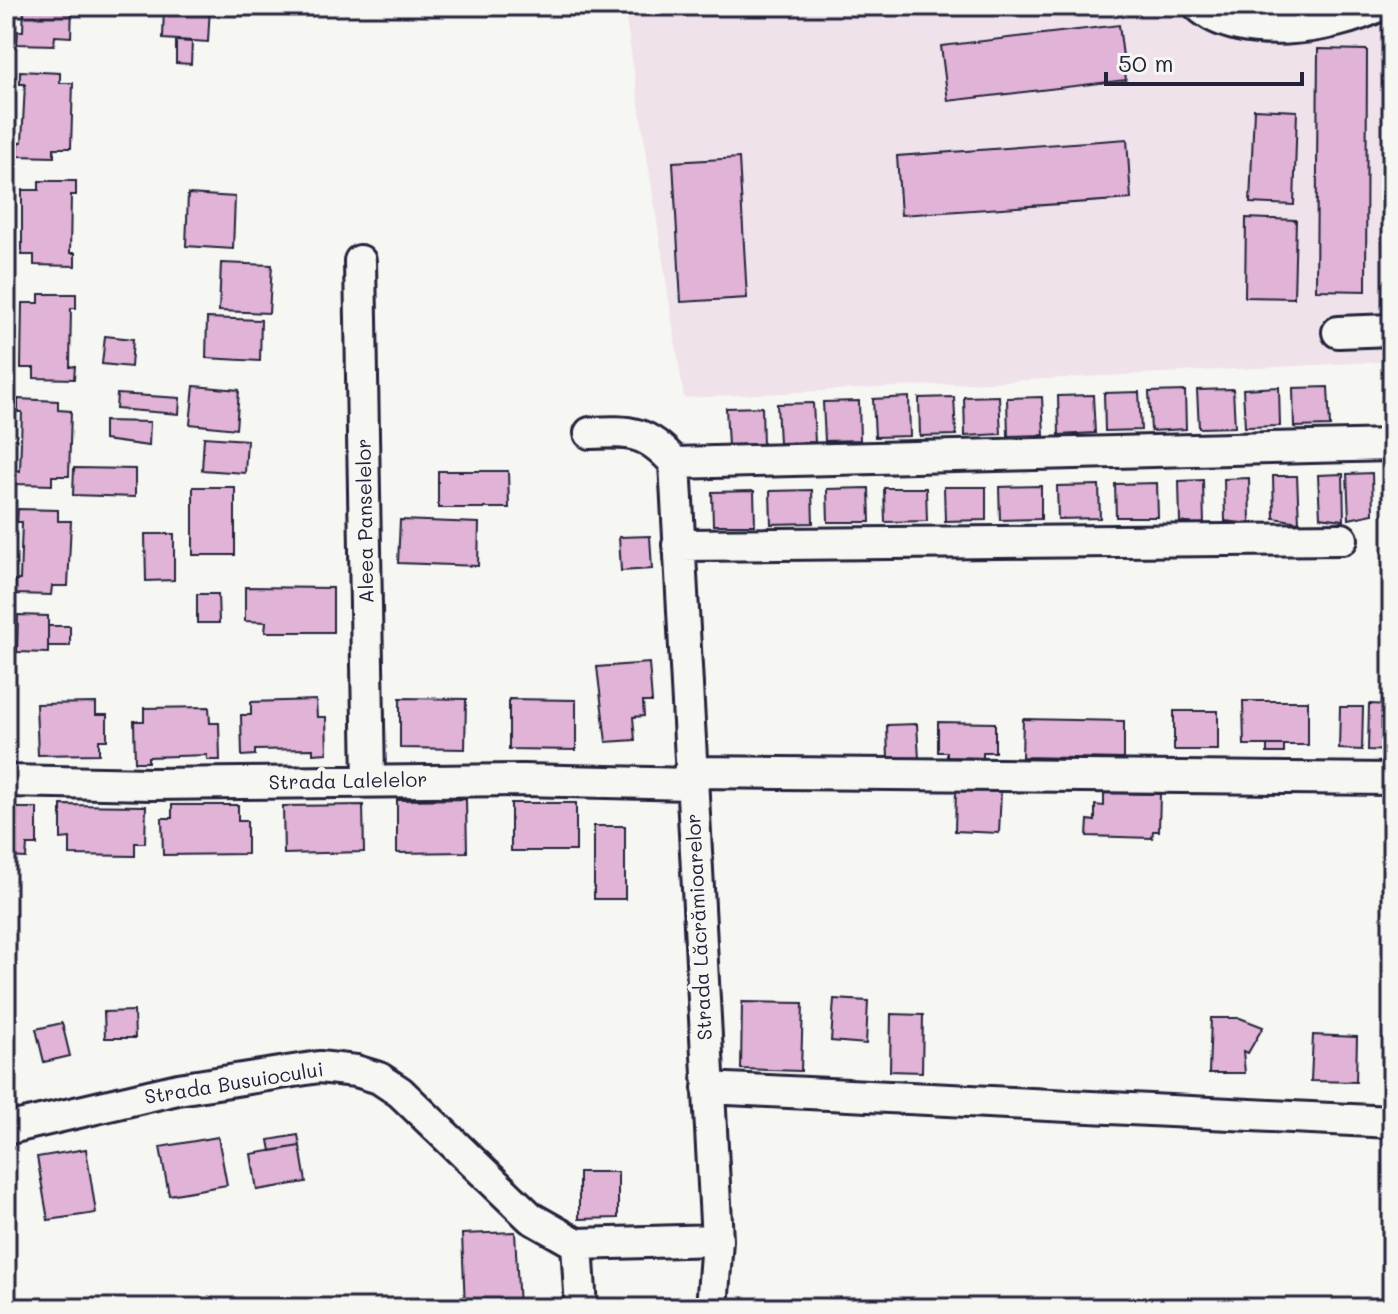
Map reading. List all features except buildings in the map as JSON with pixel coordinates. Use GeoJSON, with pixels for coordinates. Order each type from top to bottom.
{"type":"FeatureCollection","features":[{"type":"Feature","properties":{"kind":"street"},"geometry":{"type":"LineString","coordinates":[[1199,6],[1232,24],[1265,29],[1300,27],[1366,12],[1378,6]]}},
{"type":"Feature","properties":{"kind":"street","name":"Aleea Panselelor"},"geometry":{"type":"LineString","coordinates":[[360,261],[369,780]]}},
{"type":"Feature","properties":{"kind":"street"},"geometry":{"type":"LineString","coordinates":[[1338,332],[1392,330]]}},
{"type":"Feature","properties":{"kind":"street"},"geometry":{"type":"LineString","coordinates":[[590,433],[625,431],[644,435],[675,463],[1392,445]]}},
{"type":"Feature","properties":{"kind":"street","name":"Strada Lăcrămioarelor"},"geometry":{"type":"LineString","coordinates":[[675,463],[717,1240],[712,1308]]}},
{"type":"Feature","properties":{"kind":"street"},"geometry":{"type":"LineString","coordinates":[[678,545],[1342,539]]}},
{"type":"Feature","properties":{"kind":"street","name":"Strada Lalelelor"},"geometry":{"type":"LineString","coordinates":[[6,781],[151,784],[690,778],[1392,779]]}},
{"type":"Feature","properties":{"kind":"street","name":"Strada Busuiocului"},"geometry":{"type":"LineString","coordinates":[[6,1129],[228,1079],[341,1067],[379,1078],[400,1092],[531,1218],[577,1244]]}},
{"type":"Feature","properties":{"kind":"street"},"geometry":{"type":"LineString","coordinates":[[708,1088],[1392,1122]]}},
{"type":"Feature","properties":{"kind":"street"},"geometry":{"type":"LineString","coordinates":[[581,1308],[577,1244],[717,1240]]}},
{"type":"Feature","properties":{"kind":"shaded area"},"geometry":{"type":"Polygon","coordinates":[[[624,6],[1392,6],[1392,361],[684,398],[624,6]]]}}]}
